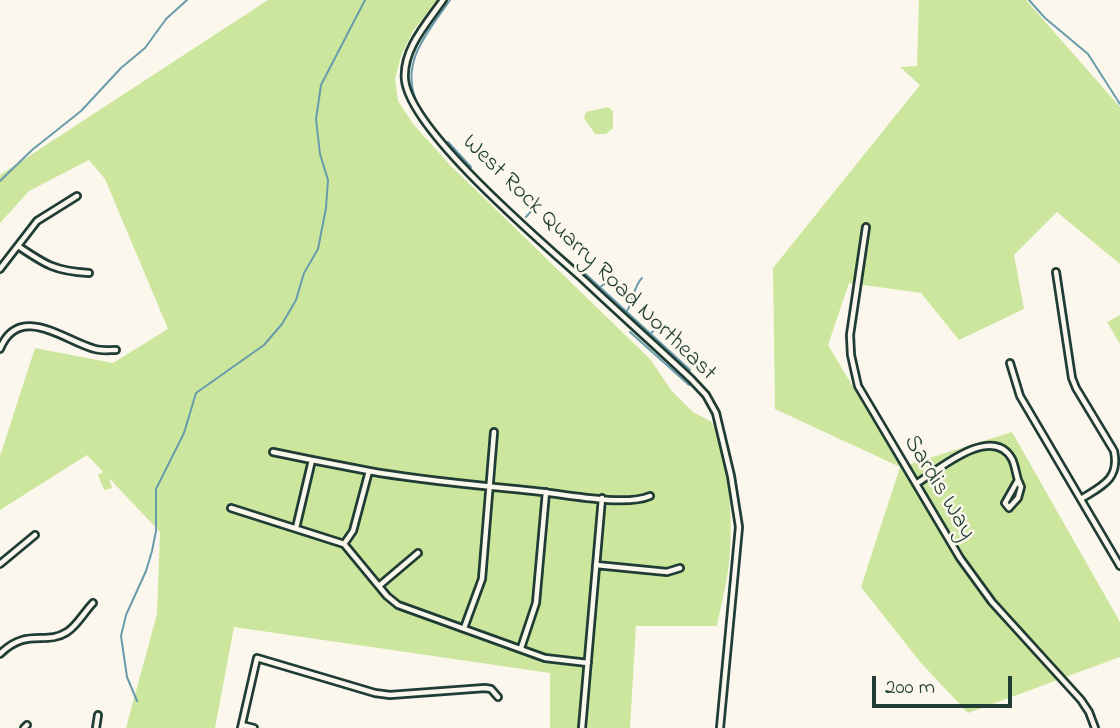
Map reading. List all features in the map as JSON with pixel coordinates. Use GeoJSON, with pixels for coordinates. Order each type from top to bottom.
{"type":"FeatureCollection","features":[{"type":"Feature","properties":{"kind":"street","name":"West Rock Quarry Road Northeast"},"geometry":{"type":"LineString","coordinates":[[443,0],[414,43],[406,62],[406,86],[419,115],[474,178],[699,387],[716,412],[731,476],[739,536],[720,728]]}},
{"type":"Feature","properties":{"kind":"street"},"geometry":{"type":"LineString","coordinates":[[0,269],[37,221],[77,196]]}},
{"type":"Feature","properties":{"kind":"street","name":"Sardis Way"},"geometry":{"type":"LineString","coordinates":[[866,227],[850,335],[851,355],[858,386],[968,569],[992,602],[1081,700],[1090,712],[1095,728]]}},
{"type":"Feature","properties":{"kind":"street"},"geometry":{"type":"LineString","coordinates":[[18,246],[45,265],[62,271],[89,273]]}},
{"type":"Feature","properties":{"kind":"street"},"geometry":{"type":"LineString","coordinates":[[1056,272],[1072,378],[1114,451],[1117,461],[1115,472],[1108,482],[1082,499]]}},
{"type":"Feature","properties":{"kind":"street"},"geometry":{"type":"LineString","coordinates":[[0,349],[4,340],[15,330],[41,326],[94,349],[116,350]]}},
{"type":"Feature","properties":{"kind":"street"},"geometry":{"type":"LineString","coordinates":[[1010,363],[1020,396],[1120,566]]}},
{"type":"Feature","properties":{"kind":"street"},"geometry":{"type":"LineString","coordinates":[[464,628],[482,579],[494,432]]}},
{"type":"Feature","properties":{"kind":"street"},"geometry":{"type":"LineString","coordinates":[[916,484],[969,450],[984,444],[998,446],[1012,458],[1021,487],[1018,498],[1009,508],[1005,503],[1018,481]]}},
{"type":"Feature","properties":{"kind":"street"},"geometry":{"type":"LineString","coordinates":[[274,452],[416,480],[639,501],[650,496]]}},
{"type":"Feature","properties":{"kind":"street"},"geometry":{"type":"LineString","coordinates":[[296,528],[312,460]]}},
{"type":"Feature","properties":{"kind":"street"},"geometry":{"type":"LineString","coordinates":[[344,544],[353,531],[369,471]]}},
{"type":"Feature","properties":{"kind":"street"},"geometry":{"type":"LineString","coordinates":[[521,648],[536,603],[546,492]]}},
{"type":"Feature","properties":{"kind":"street"},"geometry":{"type":"LineString","coordinates":[[582,728],[603,498]]}},
{"type":"Feature","properties":{"kind":"street"},"geometry":{"type":"LineString","coordinates":[[231,508],[344,544],[398,605],[545,658],[588,663]]}},
{"type":"Feature","properties":{"kind":"street"},"geometry":{"type":"LineString","coordinates":[[0,564],[36,535]]}},
{"type":"Feature","properties":{"kind":"street"},"geometry":{"type":"LineString","coordinates":[[1113,554],[1120,551]]}},
{"type":"Feature","properties":{"kind":"street"},"geometry":{"type":"LineString","coordinates":[[379,586],[418,553]]}},
{"type":"Feature","properties":{"kind":"street"},"geometry":{"type":"LineString","coordinates":[[596,565],[667,572],[680,568]]}},
{"type":"Feature","properties":{"kind":"street"},"geometry":{"type":"LineString","coordinates":[[0,654],[22,639],[51,638],[67,632],[93,603]]}},
{"type":"Feature","properties":{"kind":"street"},"geometry":{"type":"LineString","coordinates":[[254,728],[241,726],[257,658],[369,692],[390,695],[485,688],[491,689],[498,697]]}},
{"type":"Feature","properties":{"kind":"street"},"geometry":{"type":"LineString","coordinates":[[96,728],[98,715]]}},
{"type":"Feature","properties":{"kind":"green space"},"geometry":{"type":"Polygon","coordinates":[[[268,0],[437,0],[413,31],[401,56],[395,79],[398,101],[414,125],[450,165],[650,359],[671,390],[693,412],[712,422],[723,455],[731,527],[728,570],[717,626],[636,626],[630,728],[550,728],[550,673],[234,627],[215,728],[126,728],[157,614],[160,532],[109,478],[112,488],[104,490],[98,475],[103,472],[87,455],[0,510],[0,456],[35,348],[113,363],[168,329],[105,179],[89,160],[29,191],[0,223],[0,175],[268,0]]]}},
{"type":"Feature","properties":{"kind":"green space"},"geometry":{"type":"Polygon","coordinates":[[[919,0],[1026,0],[1120,107],[1120,264],[1057,212],[1014,255],[1024,309],[959,340],[921,293],[849,283],[828,345],[901,467],[1012,432],[1120,622],[1120,657],[968,713],[921,663],[861,587],[900,467],[775,409],[773,268],[920,85],[900,67],[917,66],[919,0]]]}},
{"type":"Feature","properties":{"kind":"green space"},"geometry":{"type":"Polygon","coordinates":[[[608,107],[613,111],[613,128],[606,134],[595,134],[584,118],[586,112],[608,107]]]}},
{"type":"Feature","properties":{"kind":"green space"},"geometry":{"type":"Polygon","coordinates":[[[1120,315],[1120,344],[1107,322],[1120,315]]]}},
{"type":"Feature","properties":{"kind":"waterway"},"geometry":{"type":"LineString","coordinates":[[0,181],[32,150],[81,111],[121,68],[145,48],[166,19],[187,0]]}},
{"type":"Feature","properties":{"kind":"waterway"},"geometry":{"type":"LineString","coordinates":[[137,701],[127,677],[121,636],[126,615],[152,551],[156,531],[156,489],[184,433],[196,393],[264,345],[282,324],[296,300],[304,273],[318,249],[328,180],[320,154],[316,119],[321,85],[365,0]]}},
{"type":"Feature","properties":{"kind":"waterway"},"geometry":{"type":"LineString","coordinates":[[416,100],[412,86],[414,59],[426,35],[450,0]]}},
{"type":"Feature","properties":{"kind":"waterway"},"geometry":{"type":"LineString","coordinates":[[1029,0],[1045,18],[1088,54],[1120,104]]}},
{"type":"Feature","properties":{"kind":"waterway"},"geometry":{"type":"LineString","coordinates":[[448,142],[471,167]]}},
{"type":"Feature","properties":{"kind":"waterway"},"geometry":{"type":"LineString","coordinates":[[526,217],[533,209]]}},
{"type":"Feature","properties":{"kind":"waterway"},"geometry":{"type":"LineString","coordinates":[[579,268],[690,370]]}},
{"type":"Feature","properties":{"kind":"waterway"},"geometry":{"type":"LineString","coordinates":[[627,311],[642,278]]}},
{"type":"Feature","properties":{"kind":"waterway"},"geometry":{"type":"LineString","coordinates":[[600,287],[606,283]]}},
{"type":"Feature","properties":{"kind":"waterway"},"geometry":{"type":"LineString","coordinates":[[650,334],[662,323]]}},
{"type":"Feature","properties":{"kind":"waterway"},"geometry":{"type":"LineString","coordinates":[[630,332],[689,385]]}}]}
